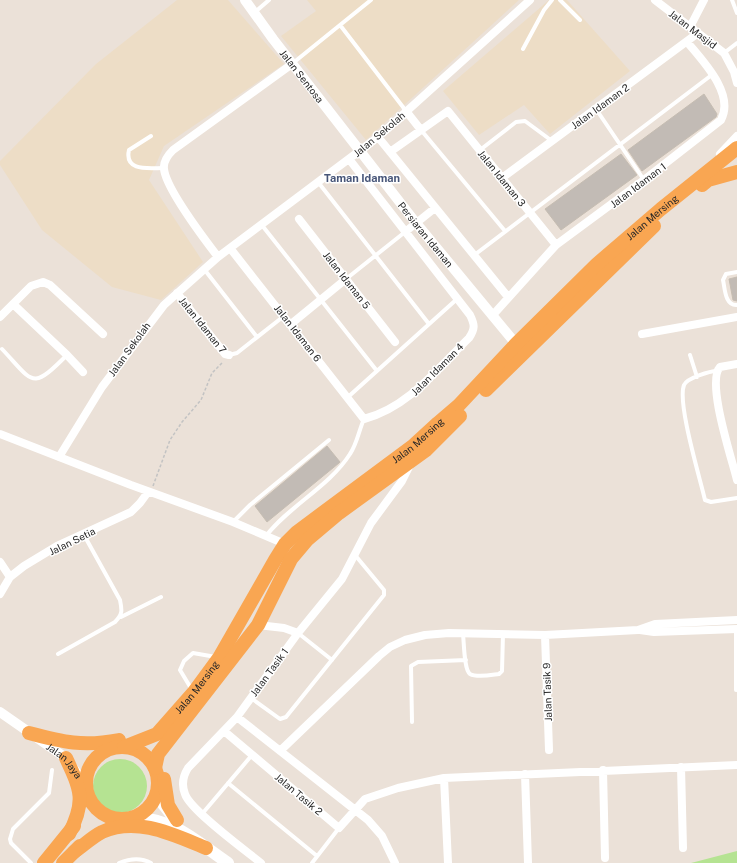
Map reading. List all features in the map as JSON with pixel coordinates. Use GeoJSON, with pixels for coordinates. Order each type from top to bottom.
{"type":"FeatureCollection","features":[{"type":"Feature","properties":{"kind":"highway","name":"Jalan Mersing"},"geometry":{"type":"LineString","coordinates":[[118,748],[157,734],[194,692],[219,658],[285,544],[316,517],[419,440],[459,405],[516,344],[537,325],[597,264],[690,185],[737,148]]}},
{"type":"Feature","properties":{"kind":"highway","name":"Jalan Mersing"},"geometry":{"type":"LineString","coordinates":[[155,768],[158,754],[258,625],[291,559],[307,540],[339,513],[426,450],[682,199],[708,180],[737,172]]}},
{"type":"Feature","properties":{"kind":"highway"},"geometry":{"type":"LineString","coordinates":[[34,736],[83,744],[107,742],[130,738],[152,730],[176,713]]}},
{"type":"Feature","properties":{"kind":"highway"},"geometry":{"type":"LineString","coordinates":[[166,743],[163,766],[165,794],[168,805],[177,820]]}},
{"type":"Feature","properties":{"kind":"highway"},"geometry":{"type":"LineString","coordinates":[[118,748],[142,753],[150,760],[155,768],[158,781],[156,795],[152,804],[144,812],[135,817],[126,819],[109,817],[98,811],[91,802],[85,785],[87,773],[92,762],[100,754],[118,748]]}},
{"type":"Feature","properties":{"kind":"highway"},"geometry":{"type":"LineString","coordinates":[[66,758],[76,780],[80,804],[79,815],[69,834]]}},
{"type":"Feature","properties":{"kind":"highway"},"geometry":{"type":"LineString","coordinates":[[44,863],[69,834],[91,802]]}},
{"type":"Feature","properties":{"kind":"highway"},"geometry":{"type":"LineString","coordinates":[[63,863],[109,817]]}},
{"type":"Feature","properties":{"kind":"highway"},"geometry":{"type":"LineString","coordinates":[[74,852],[101,833],[112,828],[136,826],[165,832],[206,848]]}},
{"type":"Feature","properties":{"kind":"main road"},"geometry":{"type":"LineString","coordinates":[[156,795],[189,834],[228,863]]}},
{"type":"Feature","properties":{"kind":"main road"},"geometry":{"type":"LineString","coordinates":[[135,817],[155,819],[189,834]]}},
{"type":"Feature","properties":{"kind":"street","name":"Jalan Sentosa"},"geometry":{"type":"LineString","coordinates":[[245,0],[292,64],[361,150]]}},
{"type":"Feature","properties":{"kind":"street","name":"Jalan Sekolah"},"geometry":{"type":"LineString","coordinates":[[59,457],[102,387],[127,351],[164,305],[218,257],[378,137],[530,0]]}},
{"type":"Feature","properties":{"kind":"street","name":"Jalan Masjid"},"geometry":{"type":"LineString","coordinates":[[655,0],[724,53],[734,72],[737,83]]}},
{"type":"Feature","properties":{"kind":"street"},"geometry":{"type":"LineString","coordinates":[[690,27],[704,0]]}},
{"type":"Feature","properties":{"kind":"street","name":"Jalan Idaman 2"},"geometry":{"type":"LineString","coordinates":[[502,178],[698,34]]}},
{"type":"Feature","properties":{"kind":"street","name":"Jalan Idaman 1"},"geometry":{"type":"LineString","coordinates":[[492,316],[556,245],[644,180],[721,120],[725,113],[725,105],[720,86],[713,73],[687,42]]}},
{"type":"Feature","properties":{"kind":"street"},"geometry":{"type":"LineString","coordinates":[[218,257],[173,192],[163,168],[167,157],[173,150],[292,64]]}},
{"type":"Feature","properties":{"kind":"street"},"geometry":{"type":"LineString","coordinates":[[390,152],[421,130],[406,111]]}},
{"type":"Feature","properties":{"kind":"street","name":"Jalan Idaman 3"},"geometry":{"type":"LineString","coordinates":[[421,130],[448,111],[556,245]]}},
{"type":"Feature","properties":{"kind":"street"},"geometry":{"type":"LineString","coordinates":[[690,185],[737,136]]}},
{"type":"Feature","properties":{"kind":"street"},"geometry":{"type":"LineString","coordinates":[[378,137],[473,256],[508,297]]}},
{"type":"Feature","properties":{"kind":"street","name":"Persiaran Idaman"},"geometry":{"type":"LineString","coordinates":[[361,150],[416,223],[516,344]]}},
{"type":"Feature","properties":{"kind":"street"},"geometry":{"type":"LineString","coordinates":[[349,159],[457,300]]}},
{"type":"Feature","properties":{"kind":"street"},"geometry":{"type":"LineString","coordinates":[[405,232],[435,208]]}},
{"type":"Feature","properties":{"kind":"street","name":"Jalan Idaman 5"},"geometry":{"type":"LineString","coordinates":[[299,219],[395,342]]}},
{"type":"Feature","properties":{"kind":"street","name":"Jalan Idaman 6"},"geometry":{"type":"LineString","coordinates":[[230,248],[285,316],[364,419]]}},
{"type":"Feature","properties":{"kind":"street"},"geometry":{"type":"LineString","coordinates":[[291,324],[346,279]]}},
{"type":"Feature","properties":{"kind":"street"},"geometry":{"type":"LineString","coordinates":[[0,317],[31,286],[43,282],[50,285],[103,334]]}},
{"type":"Feature","properties":{"kind":"street","name":"Jalan Idaman 7"},"geometry":{"type":"LineString","coordinates":[[177,293],[225,354],[229,355]]}},
{"type":"Feature","properties":{"kind":"street","name":"Jalan Idaman 4"},"geometry":{"type":"LineString","coordinates":[[364,419],[380,415],[410,397],[469,338],[474,330],[474,323],[457,300]]}},
{"type":"Feature","properties":{"kind":"street"},"geometry":{"type":"LineString","coordinates":[[13,304],[83,372]]}},
{"type":"Feature","properties":{"kind":"street","name":"Persiaran Idaman"},"geometry":{"type":"LineString","coordinates":[[492,316],[514,333],[520,333],[537,325]]}},
{"type":"Feature","properties":{"kind":"street"},"geometry":{"type":"LineString","coordinates":[[642,334],[737,317]]}},
{"type":"Feature","properties":{"kind":"street"},"geometry":{"type":"LineString","coordinates":[[737,364],[720,367],[717,371],[718,403],[735,458],[737,480]]}},
{"type":"Feature","properties":{"kind":"street"},"geometry":{"type":"LineString","coordinates":[[0,434],[150,493],[233,522],[285,544]]}},
{"type":"Feature","properties":{"kind":"street","name":"Jalan Tasik 1"},"geometry":{"type":"LineString","coordinates":[[261,863],[189,802],[184,794],[183,777],[188,768],[237,717],[298,633],[342,580],[367,529],[402,481],[412,460]]}},
{"type":"Feature","properties":{"kind":"street","name":"Jalan Setia"},"geometry":{"type":"LineString","coordinates":[[0,594],[10,577],[57,546],[84,535],[131,512],[150,493]]}},
{"type":"Feature","properties":{"kind":"street"},"geometry":{"type":"LineString","coordinates":[[0,562],[10,577]]}},
{"type":"Feature","properties":{"kind":"street"},"geometry":{"type":"LineString","coordinates":[[638,630],[655,624],[737,620]]}},
{"type":"Feature","properties":{"kind":"street"},"geometry":{"type":"LineString","coordinates":[[258,625],[284,628],[298,633]]}},
{"type":"Feature","properties":{"kind":"street"},"geometry":{"type":"LineString","coordinates":[[280,751],[364,670],[390,647],[405,640],[425,635],[544,635],[638,630],[654,632],[737,629]]}},
{"type":"Feature","properties":{"kind":"street","name":"Jalan Tasik 9"},"geometry":{"type":"LineString","coordinates":[[544,635],[549,750]]}},
{"type":"Feature","properties":{"kind":"street","name":"Jalan Jaya"},"geometry":{"type":"LineString","coordinates":[[0,712],[66,758],[85,785]]}},
{"type":"Feature","properties":{"kind":"street"},"geometry":{"type":"LineString","coordinates":[[237,717],[356,809],[382,836],[395,863]]}},
{"type":"Feature","properties":{"kind":"street","name":"Jalan Tasik 2"},"geometry":{"type":"LineString","coordinates":[[224,731],[339,828]]}},
{"type":"Feature","properties":{"kind":"street","name":"Jalan Jaya"},"geometry":{"type":"LineString","coordinates":[[34,736],[60,746],[78,749],[118,748]]}},
{"type":"Feature","properties":{"kind":"street"},"geometry":{"type":"LineString","coordinates":[[339,828],[365,799],[382,792],[444,778],[737,765]]}},
{"type":"Feature","properties":{"kind":"street"},"geometry":{"type":"LineString","coordinates":[[681,767],[683,848]]}},
{"type":"Feature","properties":{"kind":"street"},"geometry":{"type":"LineString","coordinates":[[603,770],[605,858]]}},
{"type":"Feature","properties":{"kind":"street"},"geometry":{"type":"LineString","coordinates":[[525,774],[528,863]]}},
{"type":"Feature","properties":{"kind":"street"},"geometry":{"type":"LineString","coordinates":[[444,778],[448,863]]}},
{"type":"Feature","properties":{"kind":"lane"},"geometry":{"type":"LineString","coordinates":[[254,13],[269,0]]}},
{"type":"Feature","properties":{"kind":"lane"},"geometry":{"type":"LineString","coordinates":[[292,64],[371,0]]}},
{"type":"Feature","properties":{"kind":"lane"},"geometry":{"type":"LineString","coordinates":[[523,49],[544,10],[552,0]]}},
{"type":"Feature","properties":{"kind":"lane"},"geometry":{"type":"LineString","coordinates":[[560,0],[580,20]]}},
{"type":"Feature","properties":{"kind":"lane"},"geometry":{"type":"LineString","coordinates":[[732,0],[737,13]]}},
{"type":"Feature","properties":{"kind":"lane"},"geometry":{"type":"LineString","coordinates":[[340,25],[406,111]]}},
{"type":"Feature","properties":{"kind":"lane"},"geometry":{"type":"LineString","coordinates":[[724,53],[737,43]]}},
{"type":"Feature","properties":{"kind":"lane"},"geometry":{"type":"LineString","coordinates":[[473,256],[619,143],[713,73]]}},
{"type":"Feature","properties":{"kind":"lane"},"geometry":{"type":"LineString","coordinates":[[595,109],[644,180]]}},
{"type":"Feature","properties":{"kind":"lane"},"geometry":{"type":"LineString","coordinates":[[480,150],[520,120],[525,121],[552,141]]}},
{"type":"Feature","properties":{"kind":"lane"},"geometry":{"type":"LineString","coordinates":[[421,130],[505,231]]}},
{"type":"Feature","properties":{"kind":"lane"},"geometry":{"type":"LineString","coordinates":[[151,136],[129,150],[128,157],[131,164],[137,167],[163,168]]}},
{"type":"Feature","properties":{"kind":"lane"},"geometry":{"type":"LineString","coordinates":[[318,182],[429,324]]}},
{"type":"Feature","properties":{"kind":"lane"},"geometry":{"type":"LineString","coordinates":[[261,224],[377,371]]}},
{"type":"Feature","properties":{"kind":"lane"},"geometry":{"type":"LineString","coordinates":[[346,279],[405,232]]}},
{"type":"Feature","properties":{"kind":"lane"},"geometry":{"type":"LineString","coordinates":[[204,269],[257,337]]}},
{"type":"Feature","properties":{"kind":"lane"},"geometry":{"type":"LineString","coordinates":[[737,272],[726,274],[723,280],[728,302],[737,305]]}},
{"type":"Feature","properties":{"kind":"lane"},"geometry":{"type":"LineString","coordinates":[[348,397],[457,300]]}},
{"type":"Feature","properties":{"kind":"lane"},"geometry":{"type":"LineString","coordinates":[[229,355],[237,353],[285,316]]}},
{"type":"Feature","properties":{"kind":"lane"},"geometry":{"type":"LineString","coordinates":[[2,349],[30,378],[36,379],[49,373],[67,355]]}},
{"type":"Feature","properties":{"kind":"lane"},"geometry":{"type":"LineString","coordinates":[[690,355],[697,377]]}},
{"type":"Feature","properties":{"kind":"lane"},"geometry":{"type":"LineString","coordinates":[[717,371],[711,371],[688,381],[684,385],[684,411],[705,500],[711,502],[737,498]]}},
{"type":"Feature","properties":{"kind":"lane"},"geometry":{"type":"LineString","coordinates":[[266,536],[287,512],[319,487],[344,462],[356,444],[364,419]]}},
{"type":"Feature","properties":{"kind":"lane"},"geometry":{"type":"LineString","coordinates":[[233,522],[250,505],[329,440]]}},
{"type":"Feature","properties":{"kind":"lane"},"geometry":{"type":"LineString","coordinates":[[84,535],[120,600],[123,611],[121,617]]}},
{"type":"Feature","properties":{"kind":"lane"},"geometry":{"type":"LineString","coordinates":[[251,698],[280,719],[286,717],[384,595],[384,590],[355,555]]}},
{"type":"Feature","properties":{"kind":"lane"},"geometry":{"type":"LineString","coordinates":[[58,654],[115,622],[121,617],[161,597]]}},
{"type":"Feature","properties":{"kind":"lane"},"geometry":{"type":"LineString","coordinates":[[736,690],[737,629]]}},
{"type":"Feature","properties":{"kind":"lane"},"geometry":{"type":"LineString","coordinates":[[298,633],[332,660]]}},
{"type":"Feature","properties":{"kind":"lane"},"geometry":{"type":"LineString","coordinates":[[463,634],[466,669],[470,674],[475,676],[499,674],[502,670],[503,634]]}},
{"type":"Feature","properties":{"kind":"lane"},"geometry":{"type":"LineString","coordinates":[[194,692],[180,670],[184,661],[193,653],[219,658]]}},
{"type":"Feature","properties":{"kind":"lane"},"geometry":{"type":"LineString","coordinates":[[412,722],[411,666],[418,662],[466,660]]}},
{"type":"Feature","properties":{"kind":"lane"},"geometry":{"type":"LineString","coordinates":[[202,814],[253,754]]}},
{"type":"Feature","properties":{"kind":"lane"},"geometry":{"type":"LineString","coordinates":[[31,863],[11,843],[11,834],[13,829],[49,793],[52,770]]}},
{"type":"Feature","properties":{"kind":"lane"},"geometry":{"type":"LineString","coordinates":[[228,783],[317,856]]}},
{"type":"Feature","properties":{"kind":"lane"},"geometry":{"type":"LineString","coordinates":[[312,863],[339,828]]}},
{"type":"Feature","properties":{"kind":"lane"},"geometry":{"type":"LineString","coordinates":[[118,863],[138,859],[151,863]]}},
{"type":"Feature","properties":{"kind":"path"},"geometry":{"type":"LineString","coordinates":[[150,493],[170,440],[182,422],[201,400],[212,373],[229,355]]}},
{"type":"Feature","properties":{"kind":"shaded area"},"geometry":{"type":"Polygon","coordinates":[[[177,0],[228,0],[284,64],[164,146],[149,180],[203,262],[161,300],[112,287],[42,230],[0,165],[0,161],[96,64],[177,0]]]}},
{"type":"Feature","properties":{"kind":"shaded area"},"geometry":{"type":"Polygon","coordinates":[[[307,0],[519,0],[366,140],[281,36],[316,11],[307,0]]]}},
{"type":"Feature","properties":{"kind":"shaded area"},"geometry":{"type":"Polygon","coordinates":[[[549,0],[567,0],[630,71],[550,134],[524,105],[479,135],[443,91],[549,0]]]}},
{"type":"Feature","properties":{"kind":"green space"},"geometry":{"type":"Polygon","coordinates":[[[120,759],[130,761],[139,767],[145,776],[147,786],[145,796],[139,805],[130,811],[120,813],[110,811],[101,805],[95,796],[93,786],[95,776],[101,767],[110,761],[120,759]]]}},
{"type":"Feature","properties":{"kind":"green space"},"geometry":{"type":"Polygon","coordinates":[[[737,851],[737,863],[691,863],[737,851]]]}},
{"type":"Feature","properties":{"kind":"building"},"geometry":{"type":"Polygon","coordinates":[[[704,94],[717,114],[716,117],[642,171],[628,150],[704,94]]]}},
{"type":"Feature","properties":{"kind":"building"},"geometry":{"type":"Polygon","coordinates":[[[621,154],[637,175],[561,230],[545,209],[621,154]]]}},
{"type":"Feature","properties":{"kind":"building"},"geometry":{"type":"Polygon","coordinates":[[[737,277],[737,301],[733,300],[729,279],[737,277]]]}},
{"type":"Feature","properties":{"kind":"building"},"geometry":{"type":"Polygon","coordinates":[[[327,446],[340,462],[267,522],[255,506],[327,446]]]}},
{"type":"Feature","properties":{"kind":"district","name":"Taman Idaman"},"geometry":{"type":"Point","coordinates":[362,178]}}]}
